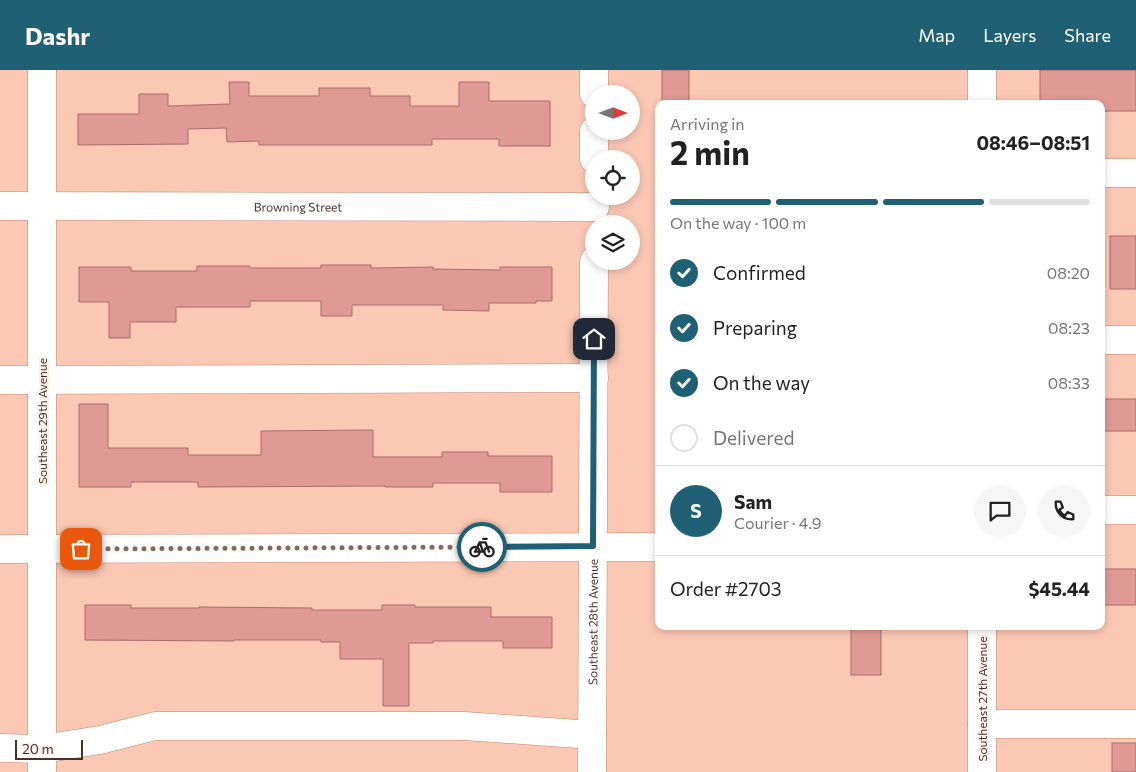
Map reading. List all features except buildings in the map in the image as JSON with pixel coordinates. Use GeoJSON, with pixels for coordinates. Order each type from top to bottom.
{"type":"FeatureCollection","features":[{"type":"Feature","properties":{"kind":"street","name":"Southeast 29th Avenue"},"geometry":{"type":"LineString","coordinates":[[42,70],[42,760]]}},
{"type":"Feature","properties":{"kind":"street"},"geometry":{"type":"LineString","coordinates":[[594,70],[594,85]]}},
{"type":"Feature","properties":{"kind":"street"},"geometry":{"type":"LineString","coordinates":[[982,70],[982,100]]}},
{"type":"Feature","properties":{"kind":"street"},"geometry":{"type":"LineString","coordinates":[[1105,173],[1136,173]]}},
{"type":"Feature","properties":{"kind":"street","name":"Browning Street"},"geometry":{"type":"LineString","coordinates":[[0,206],[595,209]]}},
{"type":"Feature","properties":{"kind":"street","name":"Southeast 28th Avenue"},"geometry":{"type":"LineString","coordinates":[[592,772],[594,270]]}},
{"type":"Feature","properties":{"kind":"street"},"geometry":{"type":"LineString","coordinates":[[1105,340],[1136,340]]}},
{"type":"Feature","properties":{"kind":"street"},"geometry":{"type":"LineString","coordinates":[[0,380],[594,378]]}},
{"type":"Feature","properties":{"kind":"street"},"geometry":{"type":"LineString","coordinates":[[1105,510],[1136,510]]}},
{"type":"Feature","properties":{"kind":"street"},"geometry":{"type":"LineString","coordinates":[[0,549],[655,547]]}},
{"type":"Feature","properties":{"kind":"street","name":"Southeast 27th Avenue"},"geometry":{"type":"LineString","coordinates":[[982,630],[982,772]]}},
{"type":"Feature","properties":{"kind":"street"},"geometry":{"type":"LineString","coordinates":[[982,724],[1136,724]]}},
{"type":"Feature","properties":{"kind":"street"},"geometry":{"type":"LineString","coordinates":[[0,748],[42,760],[100,740],[155,726],[465,726],[592,736]]}},
{"type":"Feature","properties":{"kind":"way so far"},"geometry":{"type":"LineString","coordinates":[[81,549],[482,547]]}},
{"type":"Feature","properties":{"kind":"route"},"geometry":{"type":"LineString","coordinates":[[482,547],[593,546],[594,339]]}}]}
